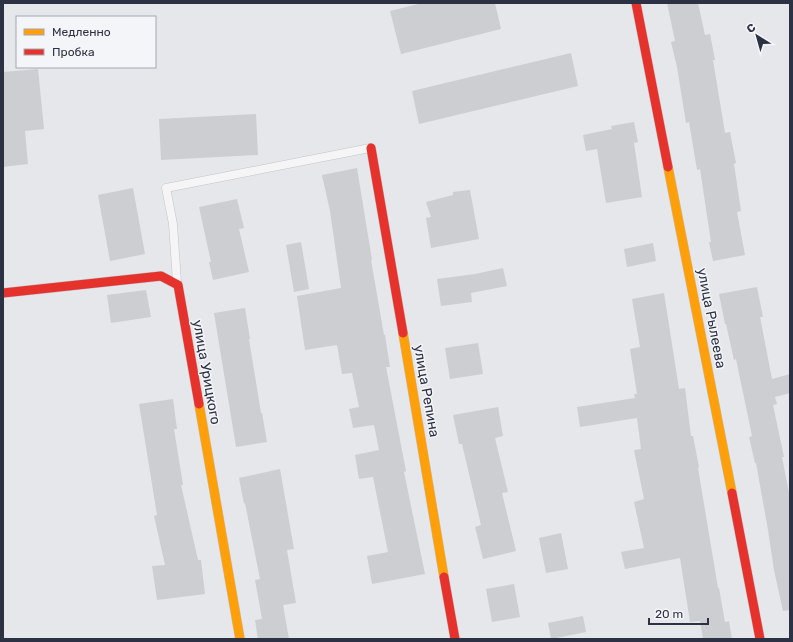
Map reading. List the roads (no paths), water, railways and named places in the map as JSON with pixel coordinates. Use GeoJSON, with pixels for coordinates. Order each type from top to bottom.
{"type":"FeatureCollection","features":[{"type":"Feature","properties":{"kind":"street","name":"улица Рылеева"},"geometry":{"type":"LineString","coordinates":[[636,3],[760,639]]}},
{"type":"Feature","properties":{"kind":"street","name":"улица Репина"},"geometry":{"type":"LineString","coordinates":[[371,148],[455,639]]}},
{"type":"Feature","properties":{"kind":"street"},"geometry":{"type":"LineString","coordinates":[[3,293],[161,276],[178,285]]}},
{"type":"Feature","properties":{"kind":"street","name":"улица Урицкого"},"geometry":{"type":"LineString","coordinates":[[178,285],[240,639]]}},
{"type":"Feature","properties":{"kind":"lane"},"geometry":{"type":"LineString","coordinates":[[178,285],[173,224],[166,188],[371,148]]}}]}
